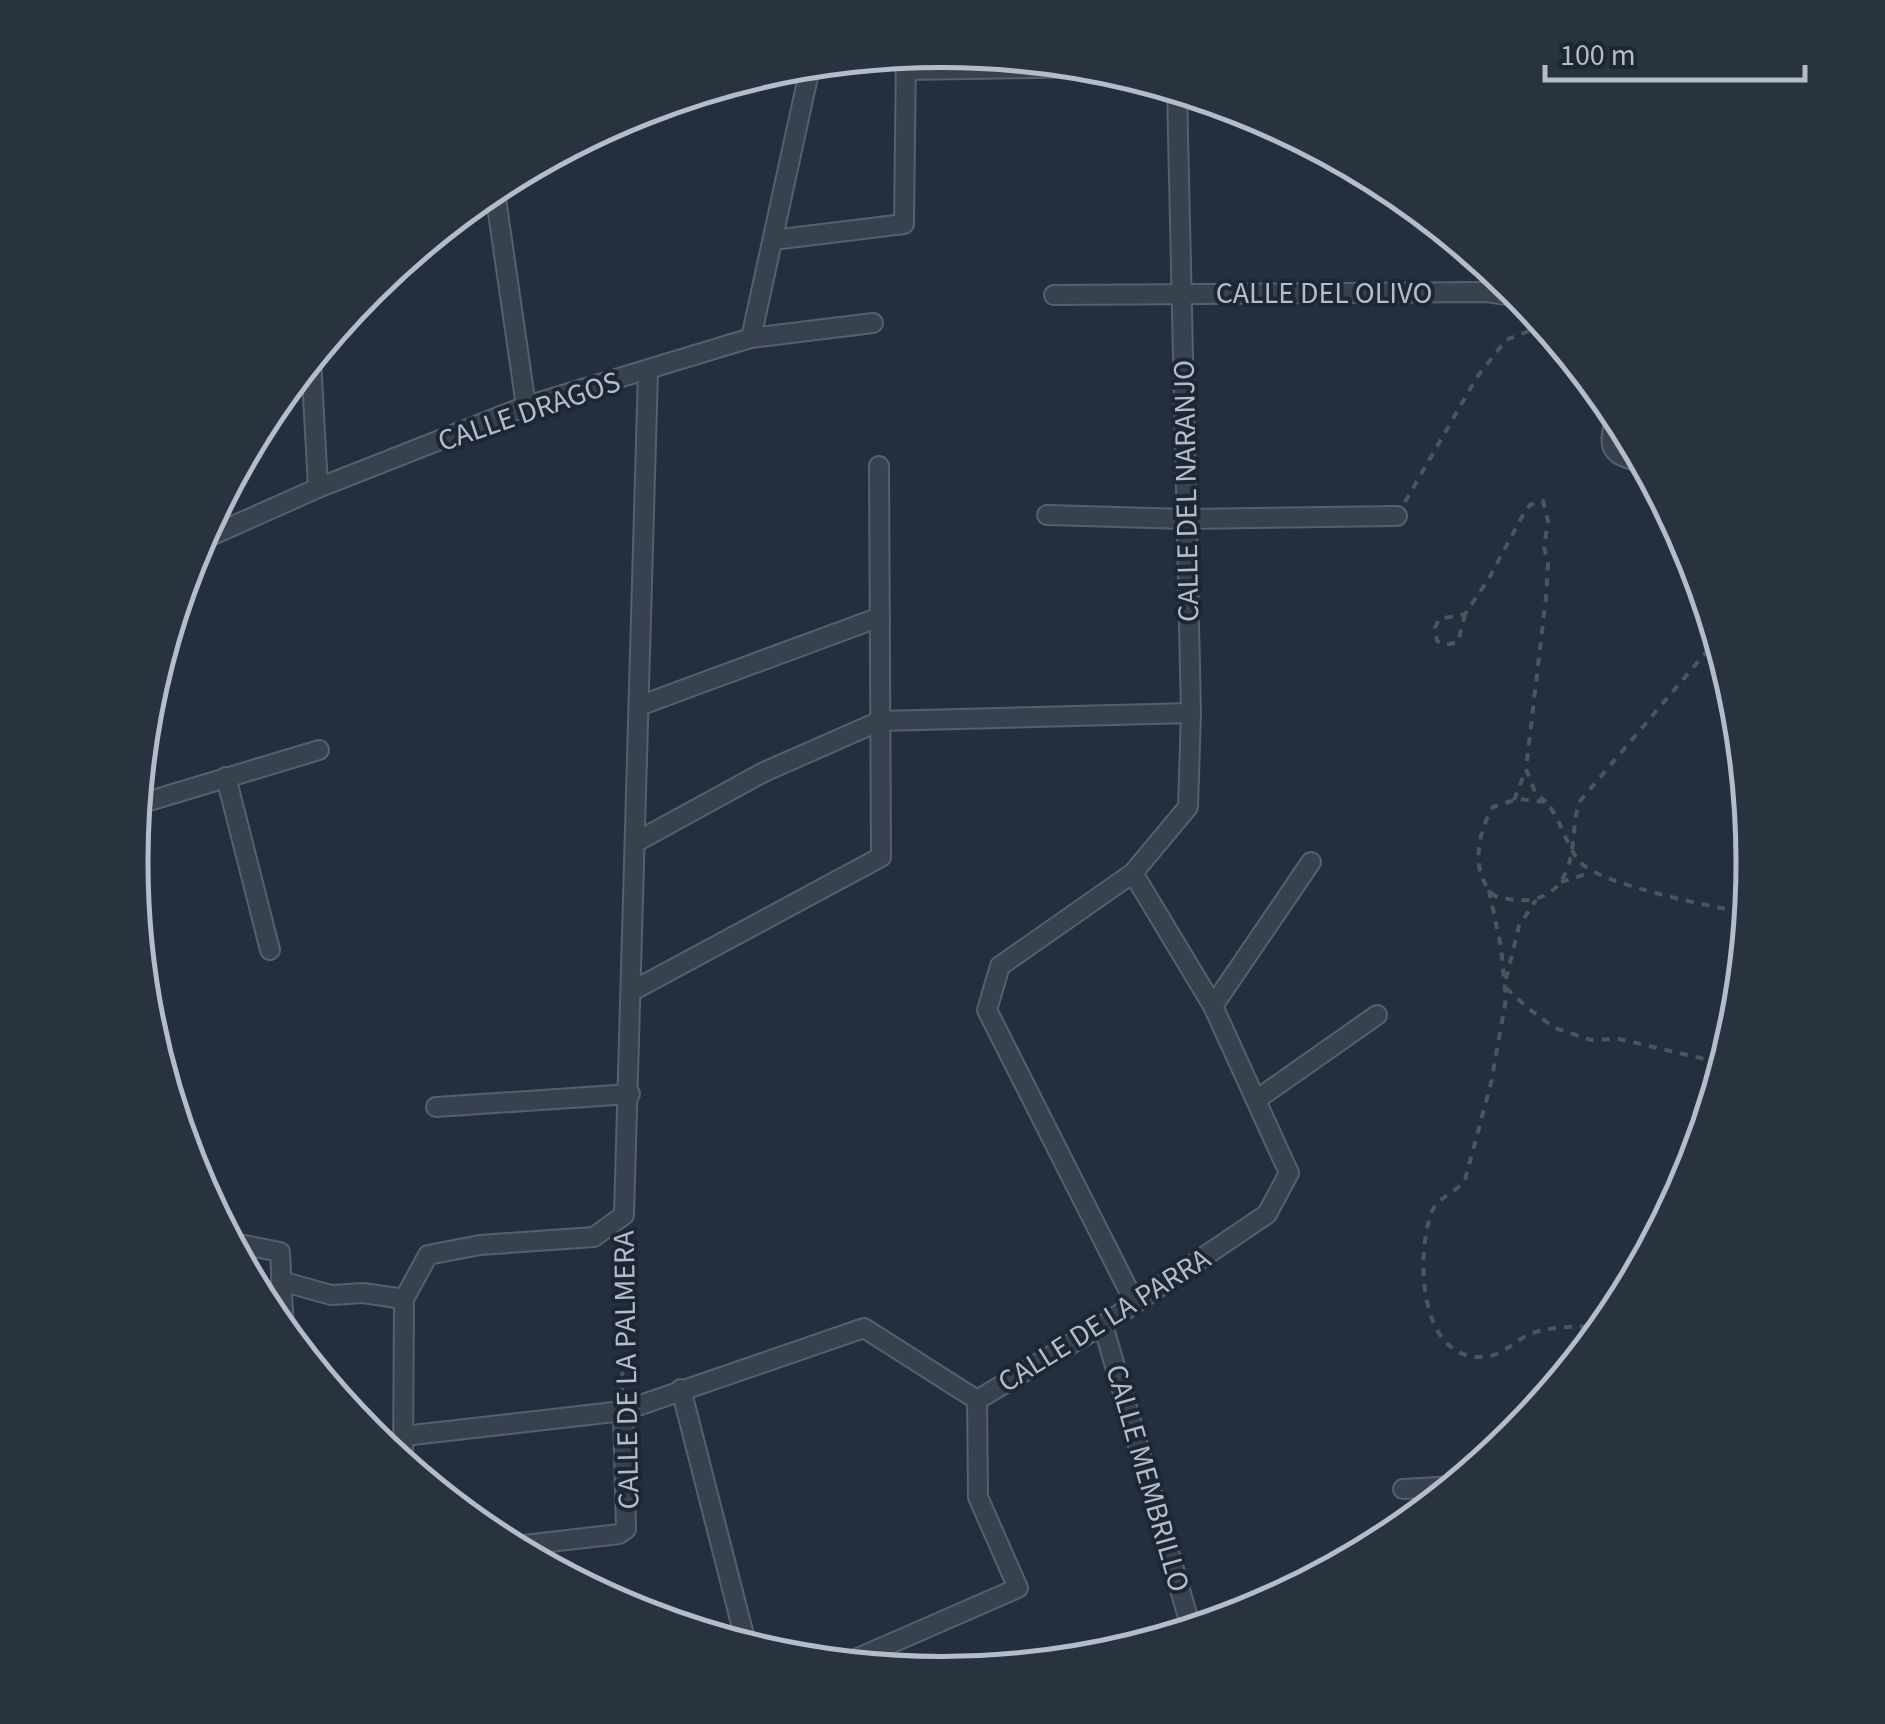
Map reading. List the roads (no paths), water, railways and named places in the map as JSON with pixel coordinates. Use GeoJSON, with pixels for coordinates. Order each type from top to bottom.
{"type":"FeatureCollection","features":[{"type":"Feature","properties":{"kind":"street"},"geometry":{"type":"LineString","coordinates":[[773,240],[904,224],[906,69]]}},
{"type":"Feature","properties":{"kind":"street"},"geometry":{"type":"LineString","coordinates":[[751,338],[808,79]]}},
{"type":"Feature","properties":{"kind":"street","name":"CALLE DEL NARANJO"},"geometry":{"type":"LineString","coordinates":[[1135,1303],[988,1010],[1000,966],[1133,873],[1188,807],[1191,713],[1177,104]]}},
{"type":"Feature","properties":{"kind":"street"},"geometry":{"type":"LineString","coordinates":[[497,204],[526,406]]}},
{"type":"Feature","properties":{"kind":"street","name":"CALLE DEL OLIVO"},"geometry":{"type":"LineString","coordinates":[[1054,295],[1497,294]]}},
{"type":"Feature","properties":{"kind":"street","name":"CALLE DRAGOS"},"geometry":{"type":"LineString","coordinates":[[220,532],[318,488],[526,406],[751,338],[874,323]]}},
{"type":"Feature","properties":{"kind":"street","name":"CALLE DE LA PALMERA"},"geometry":{"type":"LineString","coordinates":[[404,1445],[404,1300],[428,1255],[480,1245],[594,1237],[624,1215],[648,371]]}},
{"type":"Feature","properties":{"kind":"street"},"geometry":{"type":"LineString","coordinates":[[312,378],[318,488]]}},
{"type":"Feature","properties":{"kind":"street"},"geometry":{"type":"LineString","coordinates":[[1611,434],[1613,450],[1628,460]]}},
{"type":"Feature","properties":{"kind":"street"},"geometry":{"type":"LineString","coordinates":[[632,991],[882,856],[879,466]]}},
{"type":"Feature","properties":{"kind":"street"},"geometry":{"type":"LineString","coordinates":[[1047,515],[1186,519],[1397,516]]}},
{"type":"Feature","properties":{"kind":"street"},"geometry":{"type":"LineString","coordinates":[[639,706],[880,617]]}},
{"type":"Feature","properties":{"kind":"street"},"geometry":{"type":"LineString","coordinates":[[636,842],[764,772],[880,721],[1191,713]]}},
{"type":"Feature","properties":{"kind":"street"},"geometry":{"type":"LineString","coordinates":[[151,800],[319,750]]}},
{"type":"Feature","properties":{"kind":"street"},"geometry":{"type":"LineString","coordinates":[[226,776],[270,950]]}},
{"type":"Feature","properties":{"kind":"street"},"geometry":{"type":"LineString","coordinates":[[1213,1006],[1311,862]]}},
{"type":"Feature","properties":{"kind":"street","name":"CALLE DE LA PARRA"},"geometry":{"type":"LineString","coordinates":[[404,1436],[623,1411],[864,1328],[977,1400],[1103,1325],[1266,1214],[1289,1173],[1213,1006],[1133,873]]}},
{"type":"Feature","properties":{"kind":"street"},"geometry":{"type":"LineString","coordinates":[[1256,1100],[1376,1014]]}},
{"type":"Feature","properties":{"kind":"street"},"geometry":{"type":"LineString","coordinates":[[436,1107],[630,1094]]}},
{"type":"Feature","properties":{"kind":"street"},"geometry":{"type":"LineString","coordinates":[[247,1246],[280,1252],[282,1303]]}},
{"type":"Feature","properties":{"kind":"street"},"geometry":{"type":"LineString","coordinates":[[281,1281],[331,1295],[363,1293],[404,1300]]}},
{"type":"Feature","properties":{"kind":"street","name":"CALLE MEMBRILLO"},"geometry":{"type":"LineString","coordinates":[[1103,1325],[1188,1617]]}},
{"type":"Feature","properties":{"kind":"street"},"geometry":{"type":"LineString","coordinates":[[682,1389],[743,1630]]}},
{"type":"Feature","properties":{"kind":"street"},"geometry":{"type":"LineString","coordinates":[[869,1653],[1018,1588],[978,1497],[977,1400]]}},
{"type":"Feature","properties":{"kind":"street","name":"CALLE DE LA PALMERA"},"geometry":{"type":"LineString","coordinates":[[534,1543],[619,1534],[626,1528],[623,1411]]}},
{"type":"Feature","properties":{"kind":"street"},"geometry":{"type":"LineString","coordinates":[[1403,1489],[1432,1487]]}}]}
